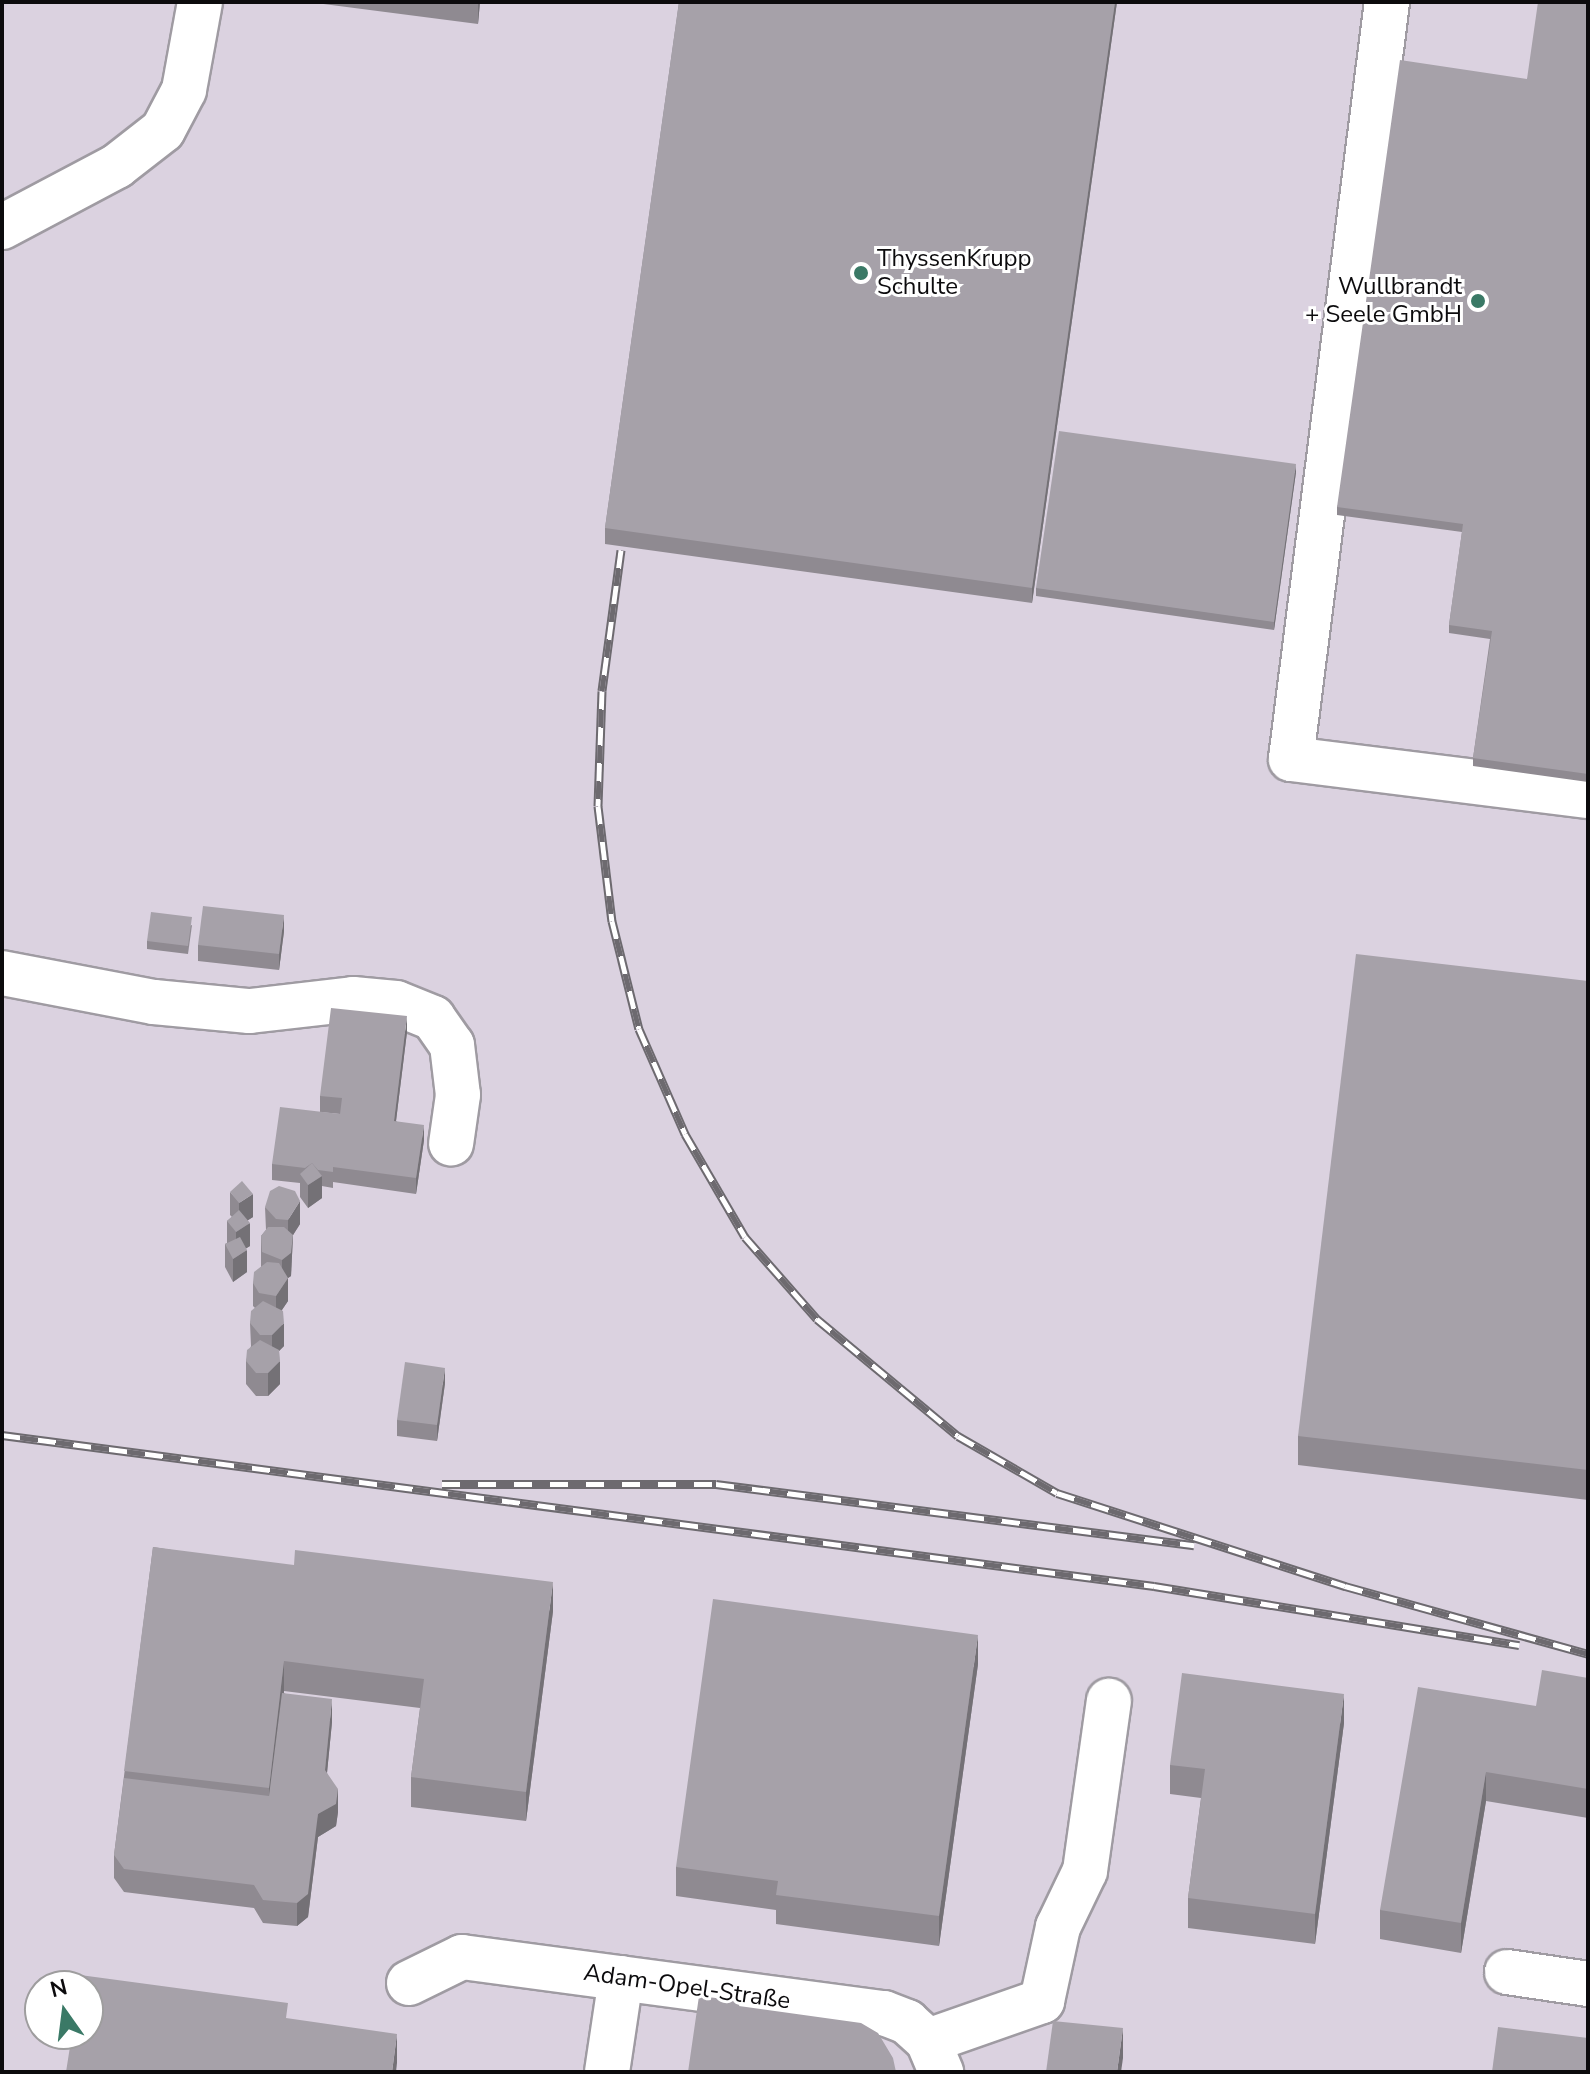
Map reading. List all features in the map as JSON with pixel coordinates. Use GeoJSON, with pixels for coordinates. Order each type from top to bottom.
{"type":"FeatureCollection","features":[{"type":"Feature","properties":{"kind":"street"},"geometry":{"type":"LineString","coordinates":[[2,227],[117,166],[163,130],[184,90],[200,2]]}},
{"type":"Feature","properties":{"kind":"street"},"geometry":{"type":"LineString","coordinates":[[1387,2],[1291,759],[1588,796]]}},
{"type":"Feature","properties":{"kind":"street"},"geometry":{"type":"LineString","coordinates":[[2,973],[154,1002],[250,1011],[353,999],[396,1003],[433,1018],[452,1045],[458,1095],[451,1144]]}},
{"type":"Feature","properties":{"kind":"street"},"geometry":{"type":"LineString","coordinates":[[934,2056],[1042,2001],[1058,1927],[1085,1871],[1109,1701]]}},
{"type":"Feature","properties":{"kind":"street","name":"Adam-Opel-Straße"},"geometry":{"type":"LineString","coordinates":[[409,1983],[462,1957],[884,2013],[907,2022],[934,2056]]}},
{"type":"Feature","properties":{"kind":"street"},"geometry":{"type":"LineString","coordinates":[[1507,1972],[1588,1984]]}},
{"type":"Feature","properties":{"kind":"street"},"geometry":{"type":"LineString","coordinates":[[607,2072],[621,1978]]}},
{"type":"Feature","properties":{"kind":"shaded area"},"geometry":{"type":"Polygon","coordinates":[[[2,2],[1588,2],[1588,2072],[2,2072],[2,2]]]}},
{"type":"Feature","properties":{"kind":"building","name":"ThyssenKrupp Schulte"},"geometry":{"type":"Polygon","coordinates":[[[679,2],[1115,2],[1032,588],[605,528],[679,2]]]}},
{"type":"Feature","properties":{"kind":"building","name":"Wullbrandt + Seele GmbH"},"geometry":{"type":"Polygon","coordinates":[[[1538,2],[1588,2],[1588,774],[1473,758],[1492,631],[1449,625],[1463,524],[1337,507],[1400,60],[1527,79],[1538,2]]]}},
{"type":"Feature","properties":{"kind":"building"},"geometry":{"type":"Polygon","coordinates":[[[1059,431],[1296,464],[1274,622],[1036,588],[1059,431]]]}},
{"type":"Feature","properties":{"kind":"building"},"geometry":{"type":"Polygon","coordinates":[[[203,906],[284,915],[279,954],[198,945],[203,906]]]}},
{"type":"Feature","properties":{"kind":"building"},"geometry":{"type":"Polygon","coordinates":[[[151,912],[192,917],[188,946],[147,941],[151,912]]]}},
{"type":"Feature","properties":{"kind":"building"},"geometry":{"type":"Polygon","coordinates":[[[1356,954],[1588,981],[1588,1470],[1298,1436],[1356,954]]]}},
{"type":"Feature","properties":{"kind":"building"},"geometry":{"type":"Polygon","coordinates":[[[331,1008],[407,1016],[394,1121],[424,1125],[416,1178],[333,1167],[333,1172],[318,1170],[312,1163],[305,1168],[272,1164],[280,1107],[340,1114],[342,1098],[320,1096],[331,1008]]]}},
{"type":"Feature","properties":{"kind":"building"},"geometry":{"type":"Polygon","coordinates":[[[312,1163],[322,1176],[308,1185],[300,1174],[312,1163]]]}},
{"type":"Feature","properties":{"kind":"building"},"geometry":{"type":"Polygon","coordinates":[[[242,1181],[253,1194],[239,1203],[230,1192],[242,1181]]]}},
{"type":"Feature","properties":{"kind":"building"},"geometry":{"type":"Polygon","coordinates":[[[279,1186],[295,1191],[300,1201],[288,1220],[276,1219],[265,1207],[270,1191],[279,1186]]]}},
{"type":"Feature","properties":{"kind":"building"},"geometry":{"type":"Polygon","coordinates":[[[239,1210],[250,1223],[236,1232],[227,1221],[239,1210]]]}},
{"type":"Feature","properties":{"kind":"building"},"geometry":{"type":"Polygon","coordinates":[[[268,1227],[284,1227],[293,1235],[291,1253],[282,1260],[262,1252],[261,1236],[268,1227]]]}},
{"type":"Feature","properties":{"kind":"building"},"geometry":{"type":"Polygon","coordinates":[[[240,1237],[247,1250],[233,1259],[225,1244],[240,1237]]]}},
{"type":"Feature","properties":{"kind":"building"},"geometry":{"type":"Polygon","coordinates":[[[267,1262],[279,1263],[288,1278],[276,1296],[259,1293],[253,1283],[254,1272],[267,1262]]]}},
{"type":"Feature","properties":{"kind":"building"},"geometry":{"type":"Polygon","coordinates":[[[263,1301],[283,1311],[284,1323],[272,1335],[260,1335],[250,1323],[251,1311],[263,1301]]]}},
{"type":"Feature","properties":{"kind":"building"},"geometry":{"type":"Polygon","coordinates":[[[260,1340],[279,1350],[280,1361],[268,1373],[256,1373],[246,1361],[247,1350],[260,1340]]]}},
{"type":"Feature","properties":{"kind":"building"},"geometry":{"type":"Polygon","coordinates":[[[405,1362],[445,1368],[437,1425],[397,1420],[405,1362]]]}},
{"type":"Feature","properties":{"kind":"building"},"geometry":{"type":"Polygon","coordinates":[[[153,1547],[294,1565],[295,1550],[553,1582],[526,1792],[411,1777],[424,1679],[284,1661],[269,1788],[124,1771],[153,1547]]]}},
{"type":"Feature","properties":{"kind":"building"},"geometry":{"type":"Polygon","coordinates":[[[713,1599],[978,1635],[939,1916],[776,1895],[778,1881],[676,1867],[713,1599]]]}},
{"type":"Feature","properties":{"kind":"building"},"geometry":{"type":"Polygon","coordinates":[[[1542,1670],[1588,1678],[1588,1789],[1486,1772],[1461,1923],[1380,1910],[1418,1687],[1536,1706],[1542,1670]]]}},
{"type":"Feature","properties":{"kind":"building"},"geometry":{"type":"Polygon","coordinates":[[[1182,1673],[1344,1694],[1315,1914],[1188,1898],[1205,1769],[1170,1765],[1182,1673]]]}},
{"type":"Feature","properties":{"kind":"building"},"geometry":{"type":"Polygon","coordinates":[[[282,1693],[332,1699],[325,1770],[338,1789],[336,1804],[318,1814],[308,1894],[297,1903],[263,1900],[254,1885],[124,1869],[114,1855],[124,1778],[269,1796],[282,1693]]]}},
{"type":"Feature","properties":{"kind":"building"},"geometry":{"type":"Polygon","coordinates":[[[104,1978],[288,2003],[286,2018],[397,2034],[392,2072],[66,2072],[69,2050],[104,2050],[104,1978]]]}},
{"type":"Feature","properties":{"kind":"building"},"geometry":{"type":"Polygon","coordinates":[[[699,1996],[741,2001],[739,2006],[861,2023],[878,2033],[893,2058],[896,2072],[688,2072],[699,1996]]]}},
{"type":"Feature","properties":{"kind":"building"},"geometry":{"type":"Polygon","coordinates":[[[1053,2021],[1123,2028],[1117,2072],[1046,2072],[1053,2021]]]}},
{"type":"Feature","properties":{"kind":"building"},"geometry":{"type":"Polygon","coordinates":[[[1498,2027],[1588,2038],[1588,2072],[1492,2072],[1498,2027]]]}},
{"type":"Feature","properties":{"kind":"railway"},"geometry":{"type":"LineString","coordinates":[[621,550],[602,691],[598,806],[612,921],[639,1029],[685,1134],[745,1237],[817,1319],[958,1436],[1057,1493],[1345,1586],[1588,1654]]}},
{"type":"Feature","properties":{"kind":"railway"},"geometry":{"type":"LineString","coordinates":[[2,1435],[1154,1586],[1519,1645]]}},
{"type":"Feature","properties":{"kind":"railway"},"geometry":{"type":"LineString","coordinates":[[442,1484],[716,1484],[1194,1545]]}},
{"type":"Feature","properties":{"kind":"place","name":"ThyssenKrupp Schulte"},"geometry":{"type":"Point","coordinates":[861,273]}},
{"type":"Feature","properties":{"kind":"place","name":"Wullbrandt + Seele GmbH"},"geometry":{"type":"Point","coordinates":[1478,301]}}]}
